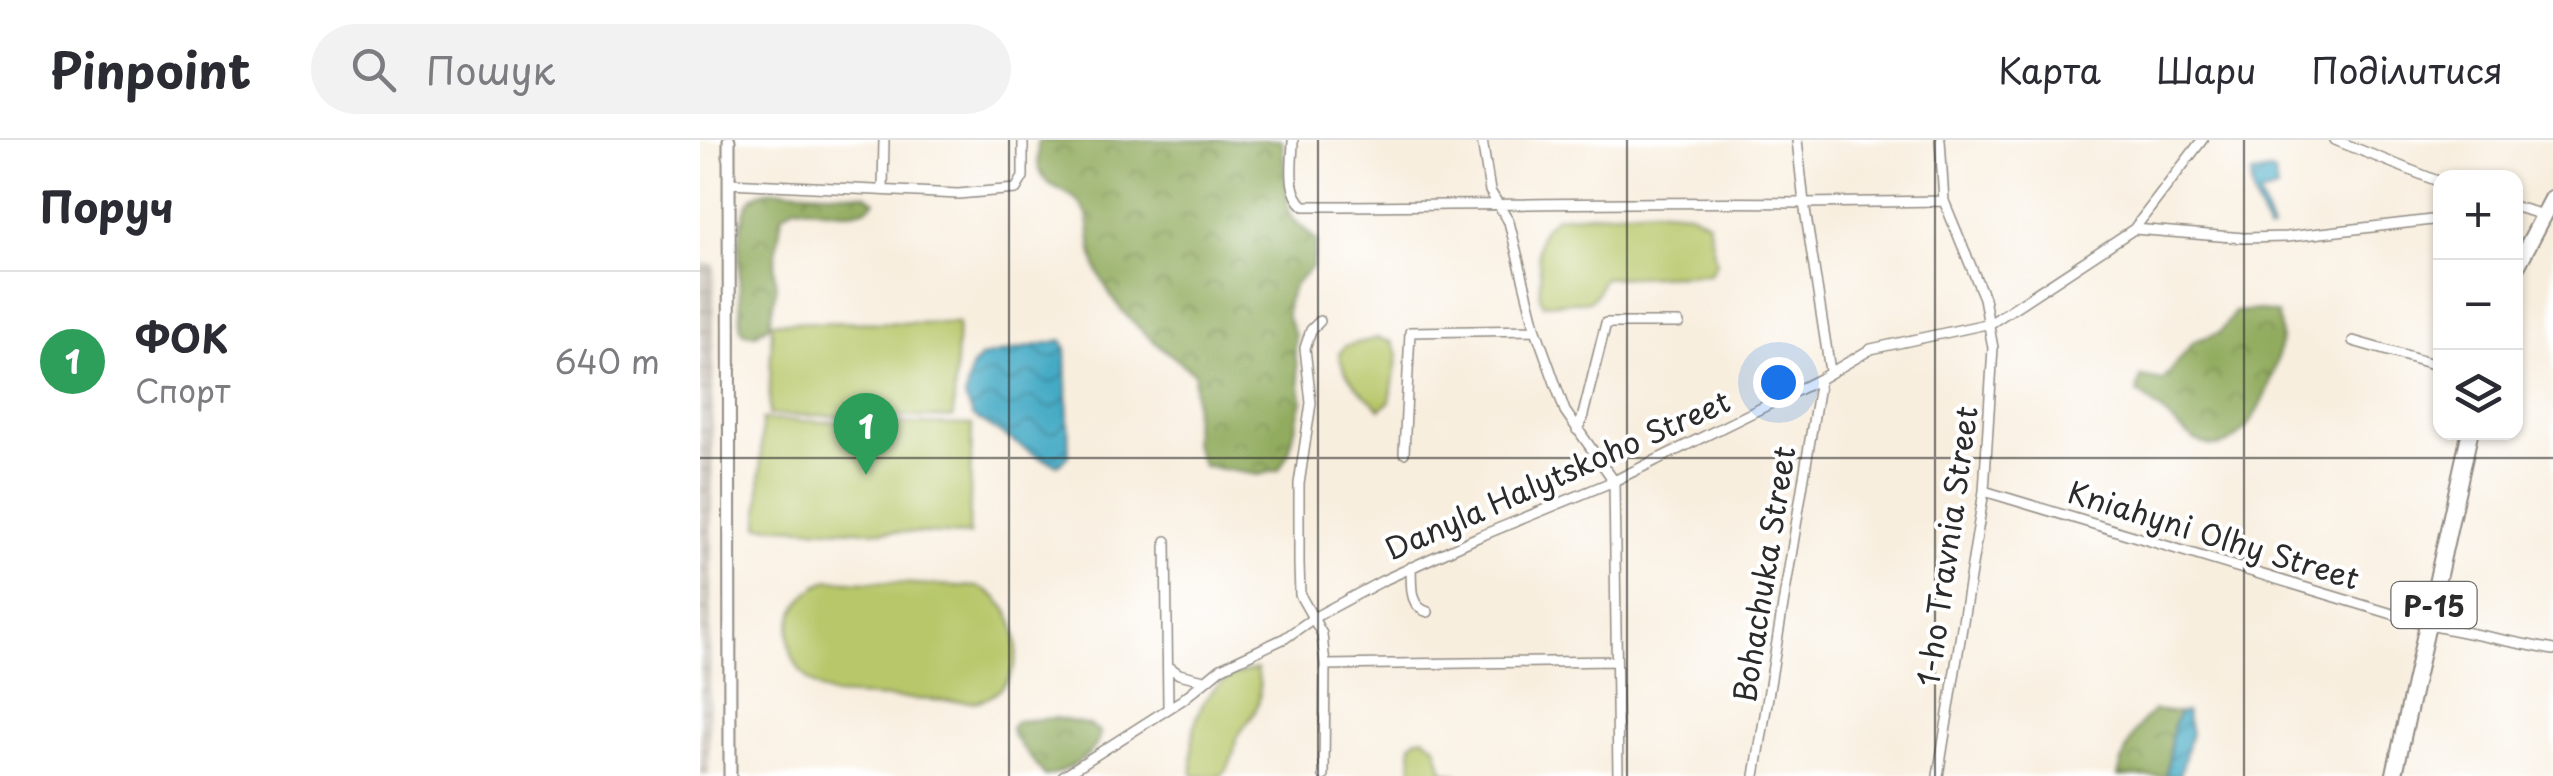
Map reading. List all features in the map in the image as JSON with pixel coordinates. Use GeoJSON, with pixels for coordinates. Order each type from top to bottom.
{"type":"FeatureCollection","features":[{"type":"Feature","properties":{"kind":"main road"},"geometry":{"type":"LineString","coordinates":[[2520,260],[2553,198]]}},
{"type":"Feature","properties":{"kind":"main road","name":"Р-15"},"geometry":{"type":"LineString","coordinates":[[2394,776],[2468,440]]}},
{"type":"Feature","properties":{"kind":"street"},"geometry":{"type":"LineString","coordinates":[[729,140],[730,776]]}},
{"type":"Feature","properties":{"kind":"street"},"geometry":{"type":"LineString","coordinates":[[883,189],[884,140]]}},
{"type":"Feature","properties":{"kind":"street"},"geometry":{"type":"LineString","coordinates":[[728,183],[958,194],[1016,189],[1023,177],[1023,140]]}},
{"type":"Feature","properties":{"kind":"street"},"geometry":{"type":"LineString","coordinates":[[1293,140],[1295,198],[1304,206],[1944,201]]}},
{"type":"Feature","properties":{"kind":"street"},"geometry":{"type":"LineString","coordinates":[[1482,140],[1490,191],[1509,222],[1536,330],[1565,411],[1614,481],[1618,776]]}},
{"type":"Feature","properties":{"kind":"street"},"geometry":{"type":"LineString","coordinates":[[1797,140],[1830,371]]}},
{"type":"Feature","properties":{"kind":"street","name":"1-ho Travnia Street"},"geometry":{"type":"LineString","coordinates":[[1938,776],[1984,491],[1991,405],[1991,323],[1944,201],[1940,140]]}},
{"type":"Feature","properties":{"kind":"street","name":"Danyla Halytskoho Street"},"geometry":{"type":"LineString","coordinates":[[1063,776],[1168,708],[1221,668],[1286,638],[1315,618],[1412,568],[1614,481],[1820,380],[1871,349],[1991,323],[2134,230],[2202,140]]}},
{"type":"Feature","properties":{"kind":"street"},"geometry":{"type":"LineString","coordinates":[[2335,140],[2433,179]]}},
{"type":"Feature","properties":{"kind":"street"},"geometry":{"type":"LineString","coordinates":[[2523,209],[2544,215]]}},
{"type":"Feature","properties":{"kind":"street"},"geometry":{"type":"LineString","coordinates":[[2134,230],[2273,237],[2433,220]]}},
{"type":"Feature","properties":{"kind":"street"},"geometry":{"type":"LineString","coordinates":[[1320,321],[1311,330],[1305,348],[1311,403],[1299,484],[1300,595],[1322,634],[1326,665],[1324,776]]}},
{"type":"Feature","properties":{"kind":"street"},"geometry":{"type":"LineString","coordinates":[[1577,430],[1606,322],[1679,323]]}},
{"type":"Feature","properties":{"kind":"street"},"geometry":{"type":"LineString","coordinates":[[1404,452],[1410,332],[1536,330]]}},
{"type":"Feature","properties":{"kind":"street"},"geometry":{"type":"LineString","coordinates":[[2353,341],[2433,364]]}},
{"type":"Feature","properties":{"kind":"street","name":"Bohachuka Street"},"geometry":{"type":"LineString","coordinates":[[1755,776],[1820,380]]}},
{"type":"Feature","properties":{"kind":"street","name":"Kniahyni Olhy Street"},"geometry":{"type":"LineString","coordinates":[[1984,491],[2429,625],[2553,650]]}},
{"type":"Feature","properties":{"kind":"street"},"geometry":{"type":"LineString","coordinates":[[1166,541],[1168,708]]}},
{"type":"Feature","properties":{"kind":"street"},"geometry":{"type":"LineString","coordinates":[[1412,568],[1414,603],[1428,612]]}},
{"type":"Feature","properties":{"kind":"street"},"geometry":{"type":"LineString","coordinates":[[1326,665],[1615,661]]}},
{"type":"Feature","properties":{"kind":"street"},"geometry":{"type":"LineString","coordinates":[[1169,667],[1179,674],[1204,680]]}},
{"type":"Feature","properties":{"kind":"shaded area"},"geometry":{"type":"Polygon","coordinates":[[[700,263],[715,264],[709,776],[700,776],[700,263]]]}},
{"type":"Feature","properties":{"kind":"green space"},"geometry":{"type":"Polygon","coordinates":[[[1038,140],[1282,140],[1289,215],[1317,241],[1312,267],[1294,285],[1287,301],[1302,400],[1289,452],[1279,470],[1258,475],[1203,466],[1193,442],[1195,374],[1138,328],[1115,302],[1094,262],[1083,207],[1042,177],[1038,140]]]}},
{"type":"Feature","properties":{"kind":"green space"},"geometry":{"type":"Polygon","coordinates":[[[784,190],[865,194],[875,201],[849,212],[795,206],[782,215],[769,325],[755,335],[745,333],[741,329],[739,279],[742,221],[753,197],[784,190]]]}},
{"type":"Feature","properties":{"kind":"green space"},"geometry":{"type":"Polygon","coordinates":[[[1651,209],[1689,212],[1708,222],[1716,263],[1710,274],[1603,278],[1589,301],[1543,304],[1538,248],[1549,222],[1556,217],[1651,209]]]}},
{"type":"Feature","properties":{"kind":"green space"},"geometry":{"type":"Polygon","coordinates":[[[2258,310],[2277,314],[2279,351],[2259,408],[2235,439],[2220,445],[2204,444],[2137,392],[2141,377],[2163,381],[2194,341],[2219,333],[2235,312],[2258,310]]]}},
{"type":"Feature","properties":{"kind":"green space"},"geometry":{"type":"Polygon","coordinates":[[[772,322],[958,323],[953,418],[769,415],[772,322]]]}},
{"type":"Feature","properties":{"kind":"green space"},"geometry":{"type":"Polygon","coordinates":[[[1378,338],[1392,342],[1398,354],[1390,401],[1380,409],[1349,378],[1339,354],[1345,346],[1378,338]]]}},
{"type":"Feature","properties":{"kind":"green space"},"geometry":{"type":"Polygon","coordinates":[[[762,420],[972,425],[969,535],[759,526],[762,420]]]}},
{"type":"Feature","properties":{"kind":"green space"},"geometry":{"type":"Polygon","coordinates":[[[829,580],[979,587],[996,597],[1015,630],[1014,667],[1006,683],[992,696],[973,702],[834,695],[815,686],[801,672],[793,656],[789,639],[791,621],[798,605],[829,580]]]}},
{"type":"Feature","properties":{"kind":"green space"},"geometry":{"type":"Polygon","coordinates":[[[1257,669],[1257,707],[1236,738],[1227,768],[1220,776],[1193,776],[1193,739],[1201,707],[1222,683],[1257,669]]]}},
{"type":"Feature","properties":{"kind":"green space"},"geometry":{"type":"Polygon","coordinates":[[[2154,710],[2179,713],[2173,727],[2166,776],[2118,776],[2131,740],[2154,710]]]}},
{"type":"Feature","properties":{"kind":"green space"},"geometry":{"type":"Polygon","coordinates":[[[1056,718],[1089,725],[1100,732],[1088,755],[1071,767],[1045,776],[1011,728],[1017,721],[1056,718]]]}},
{"type":"Feature","properties":{"kind":"green space"},"geometry":{"type":"Polygon","coordinates":[[[1424,737],[1436,746],[1443,771],[1459,776],[1412,776],[1411,744],[1424,737]]]}},
{"type":"Feature","properties":{"kind":"water"},"geometry":{"type":"Polygon","coordinates":[[[2252,174],[2275,174],[2277,190],[2259,195],[2272,230],[2268,231],[2251,182],[2252,174]]]}},
{"type":"Feature","properties":{"kind":"water"},"geometry":{"type":"Polygon","coordinates":[[[1062,340],[1066,349],[1069,455],[1058,465],[1038,457],[973,416],[965,398],[971,368],[981,357],[1062,340]]]}},
{"type":"Feature","properties":{"kind":"water"},"geometry":{"type":"Polygon","coordinates":[[[2186,712],[2191,733],[2180,776],[2166,776],[2173,727],[2179,713],[2186,712]]]}},
{"type":"Feature","properties":{"kind":"place","name":"ФОК"},"geometry":{"type":"Point","coordinates":[866,475]}}]}
